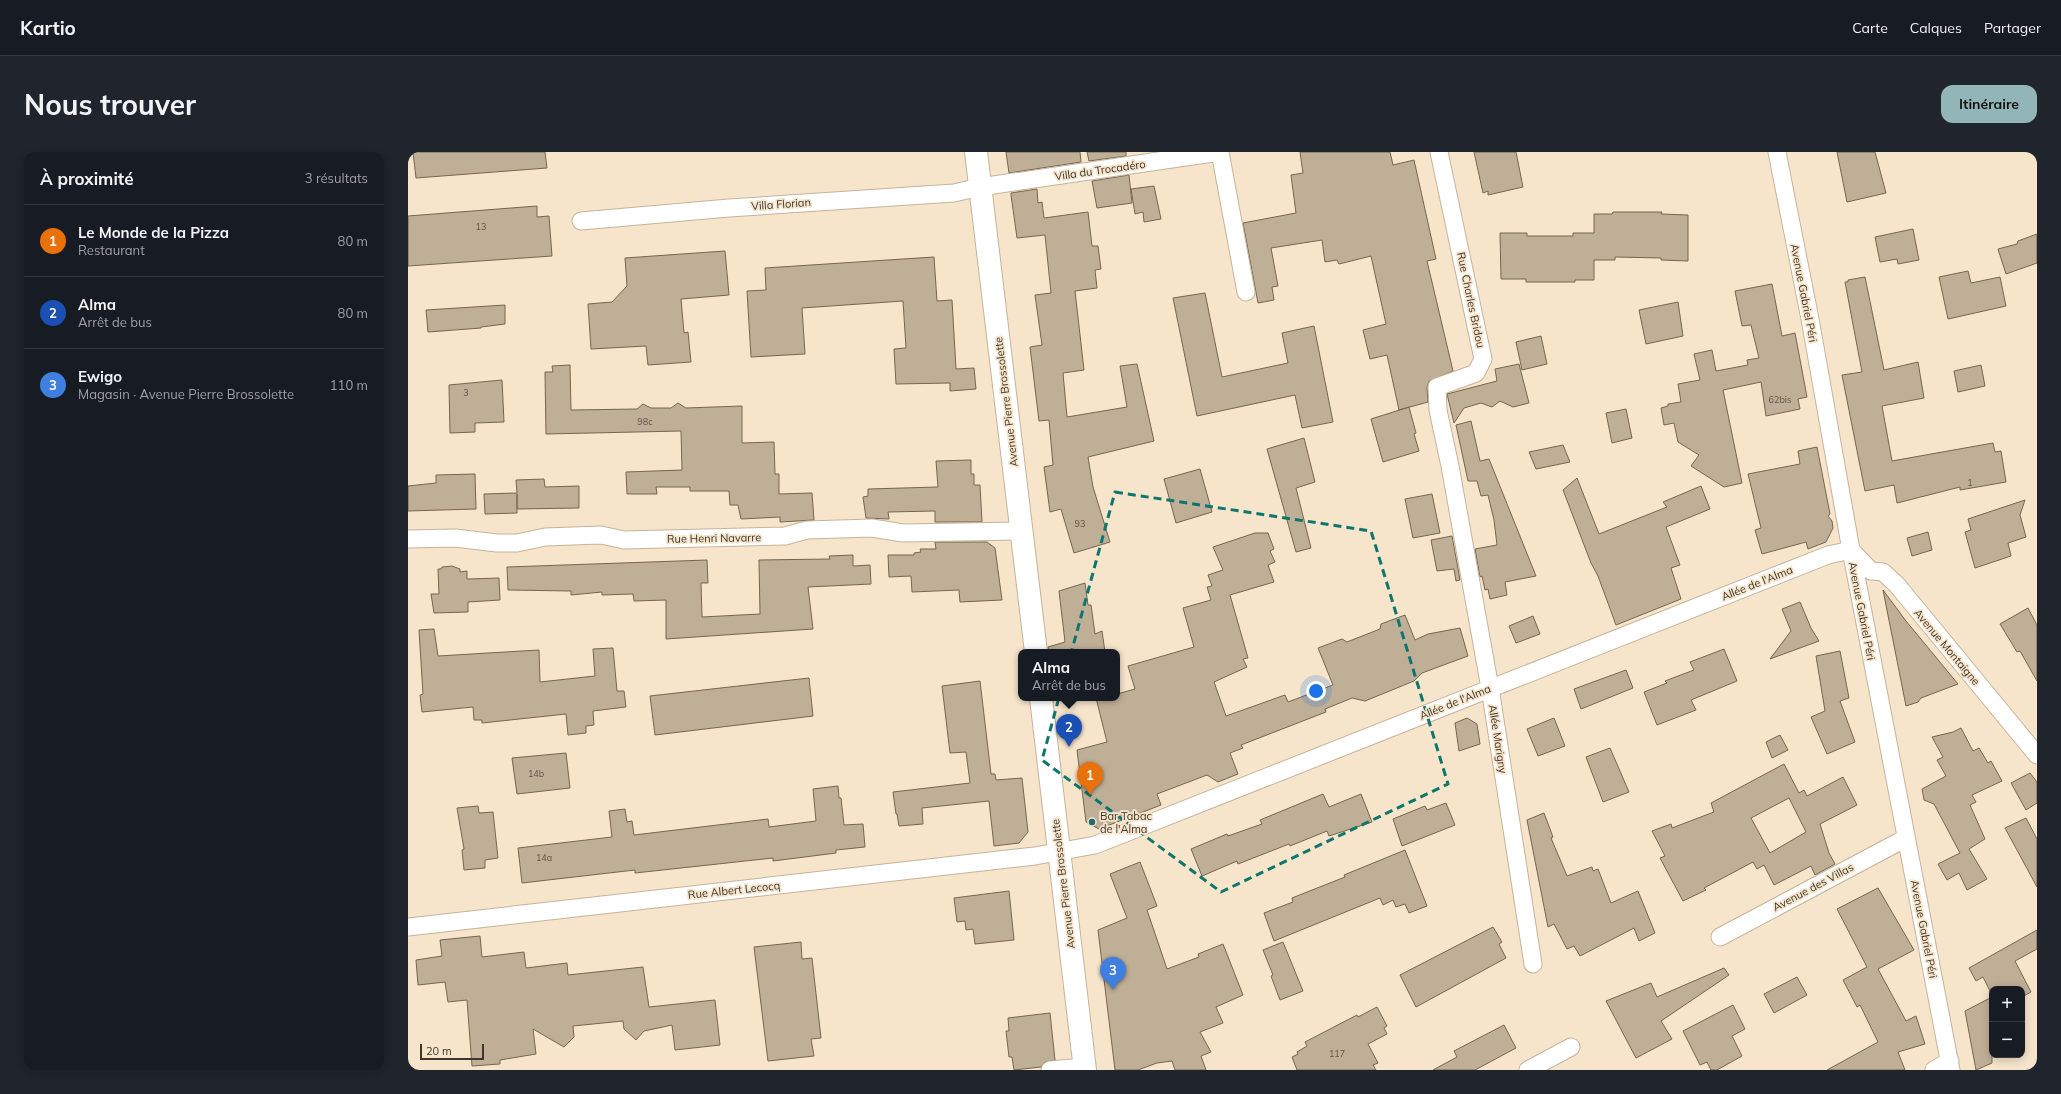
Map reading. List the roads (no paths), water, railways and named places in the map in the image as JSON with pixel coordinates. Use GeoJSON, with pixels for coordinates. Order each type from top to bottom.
{"type":"FeatureCollection","features":[{"type":"Feature","properties":{"kind":"main road","name":"Avenue Pierre Brossolette"},"geometry":{"type":"LineString","coordinates":[[976,152],[1036,649]]}},
{"type":"Feature","properties":{"kind":"main road","name":"Avenue Pierre Brossolette"},"geometry":{"type":"LineString","coordinates":[[1041,701],[1085,1068]]}},
{"type":"Feature","properties":{"kind":"street","name":"Villa du Trocadéro"},"geometry":{"type":"LineString","coordinates":[[980,187],[1220,152],[1246,292]]}},
{"type":"Feature","properties":{"kind":"street","name":"Rue Charles Bridou"},"geometry":{"type":"LineString","coordinates":[[1439,152],[1483,359],[1476,373],[1437,387],[1438,410],[1450,466]]}},
{"type":"Feature","properties":{"kind":"street","name":"Avenue Gabriel Péri"},"geometry":{"type":"LineString","coordinates":[[1777,152],[1810,319],[1851,550],[1950,1065]]}},
{"type":"Feature","properties":{"kind":"street","name":"Villa Florian"},"geometry":{"type":"LineString","coordinates":[[581,221],[729,208],[954,193],[980,187]]}},
{"type":"Feature","properties":{"kind":"street","name":"Allée Marigny"},"geometry":{"type":"LineString","coordinates":[[1450,466],[1490,688],[1533,964]]}},
{"type":"Feature","properties":{"kind":"street","name":"Rue Henri Navarre"},"geometry":{"type":"LineString","coordinates":[[408,539],[455,538],[517,544],[545,536],[568,535],[601,535],[624,540],[785,536],[808,530],[872,528],[903,533],[1021,531]]}},
{"type":"Feature","properties":{"kind":"street","name":"Allée de l'Alma"},"geometry":{"type":"LineString","coordinates":[[1059,852],[1095,845],[1828,555],[1851,550]]}},
{"type":"Feature","properties":{"kind":"street","name":"Avenue Montaigne"},"geometry":{"type":"LineString","coordinates":[[1851,550],[1871,570],[1883,572],[1896,585],[2037,755]]}},
{"type":"Feature","properties":{"kind":"street","name":"Avenue des Villas"},"geometry":{"type":"LineString","coordinates":[[1720,937],[1906,838]]}},
{"type":"Feature","properties":{"kind":"street","name":"Rue Albert Lecocq"},"geometry":{"type":"LineString","coordinates":[[408,927],[1059,852]]}},
{"type":"Feature","properties":{"kind":"street"},"geometry":{"type":"LineString","coordinates":[[1528,1070],[1571,1046]]}},
{"type":"Feature","properties":{"kind":"street"},"geometry":{"type":"LineString","coordinates":[[1934,1070],[1950,1065]]}},
{"type":"Feature","properties":{"kind":"street"},"geometry":{"type":"LineString","coordinates":[[1050,1070],[1085,1068]]}},
{"type":"Feature","properties":{"kind":"place","name":"Alma"},"geometry":{"type":"Point","coordinates":[1069,747]}},
{"type":"Feature","properties":{"kind":"place","name":"Le Monde de la Pizza"},"geometry":{"type":"Point","coordinates":[1090,795]}},
{"type":"Feature","properties":{"kind":"place","name":"Bar Tabac de l'Alma"},"geometry":{"type":"Point","coordinates":[1092,822]}},
{"type":"Feature","properties":{"kind":"place","name":"Ewigo"},"geometry":{"type":"Point","coordinates":[1113,990]}}]}
